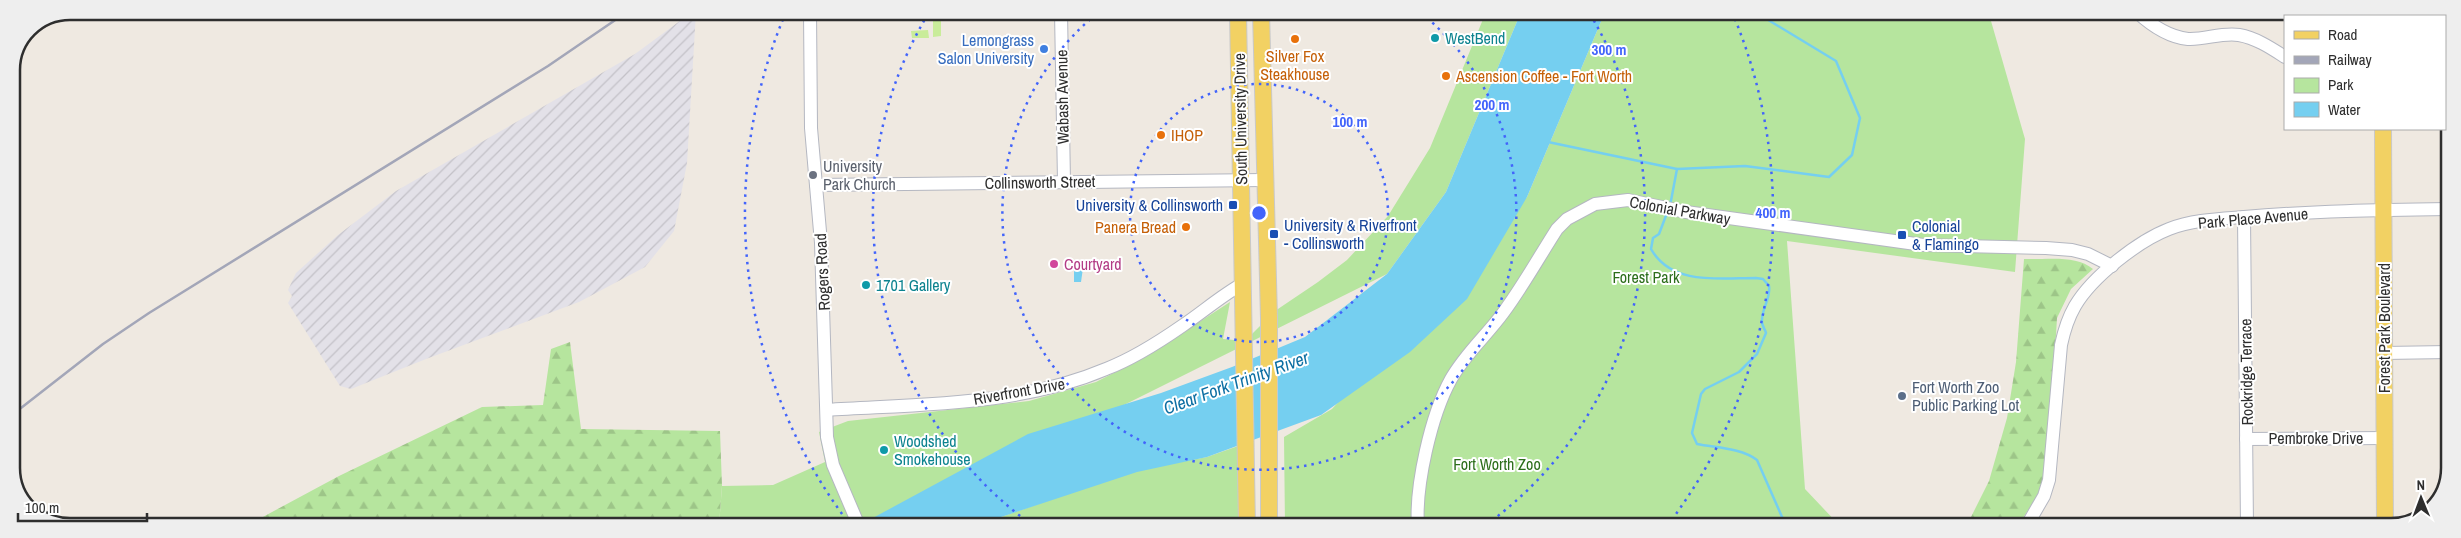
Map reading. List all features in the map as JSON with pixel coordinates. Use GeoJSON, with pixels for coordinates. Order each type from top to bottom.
{"type":"FeatureCollection","features":[{"type":"Feature","properties":{"kind":"main road","name":"South University Drive"},"geometry":{"type":"LineString","coordinates":[[1238,20],[1247,518]]}},
{"type":"Feature","properties":{"kind":"main road","name":"South University Drive"},"geometry":{"type":"LineString","coordinates":[[1261,20],[1269,322],[1269,518]]}},
{"type":"Feature","properties":{"kind":"main road","name":"Forest Park Boulevard"},"geometry":{"type":"LineString","coordinates":[[2383,130],[2385,518]]}},
{"type":"Feature","properties":{"kind":"main road"},"geometry":{"type":"LineString","coordinates":[[1244,284],[1255,283],[1263,294],[1269,322]]}},
{"type":"Feature","properties":{"kind":"street","name":"Rogers Road"},"geometry":{"type":"LineString","coordinates":[[810,20],[811,128],[821,243],[827,437],[833,465],[856,518]]}},
{"type":"Feature","properties":{"kind":"street","name":"Wabash Avenue"},"geometry":{"type":"LineString","coordinates":[[1061,20],[1064,182]]}},
{"type":"Feature","properties":{"kind":"street"},"geometry":{"type":"LineString","coordinates":[[2146,20],[2166,33],[2189,39],[2238,34],[2270,47],[2284,56]]}},
{"type":"Feature","properties":{"kind":"street","name":"Collinsworth Street"},"geometry":{"type":"LineString","coordinates":[[816,185],[1264,180]]}},
{"type":"Feature","properties":{"kind":"street","name":"Colonial Parkway"},"geometry":{"type":"LineString","coordinates":[[1418,518],[1420,484],[1437,409],[1452,378],[1502,314],[1557,229],[1567,219],[1595,204],[1628,200],[1686,212],[1923,245],[2072,250],[2088,254],[2112,266]]}},
{"type":"Feature","properties":{"kind":"street","name":"Park Place Avenue"},"geometry":{"type":"LineString","coordinates":[[2031,518],[2044,496],[2049,480],[2061,345],[2066,325],[2076,305],[2112,266],[2150,238],[2168,229],[2216,219],[2383,210],[2441,209]]}},
{"type":"Feature","properties":{"kind":"street","name":"Rockridge Terrace"},"geometry":{"type":"LineString","coordinates":[[2244,217],[2247,518]]}},
{"type":"Feature","properties":{"kind":"street","name":"Riverfront Drive"},"geometry":{"type":"LineString","coordinates":[[827,410],[997,398],[1054,388],[1108,369],[1182,326],[1230,291],[1244,284]]}},
{"type":"Feature","properties":{"kind":"street"},"geometry":{"type":"LineString","coordinates":[[2384,353],[2441,352]]}},
{"type":"Feature","properties":{"kind":"street","name":"Pembroke Drive"},"geometry":{"type":"LineString","coordinates":[[2246,439],[2385,438]]}},
{"type":"Feature","properties":{"kind":"shaded area"},"geometry":{"type":"Polygon","coordinates":[[[681,20],[696,20],[687,163],[674,231],[645,267],[579,302],[351,389],[340,386],[288,303],[292,296],[288,290],[296,273],[338,235],[396,191],[635,54],[681,20]]]}},
{"type":"Feature","properties":{"kind":"green space"},"geometry":{"type":"Polygon","coordinates":[[[933,20],[941,20],[941,36],[933,37],[933,20]]]}},
{"type":"Feature","properties":{"kind":"green space"},"geometry":{"type":"Polygon","coordinates":[[[1483,20],[1518,20],[1446,192],[1387,274],[897,518],[720,518],[722,486],[773,485],[825,462],[819,432],[848,421],[1029,401],[1096,382],[1147,356],[1230,302],[1223,339],[1245,341],[1275,311],[1347,260],[1388,216],[1430,148],[1483,20]]]}},
{"type":"Feature","properties":{"kind":"green space","name":"Forest Park"},"geometry":{"type":"Polygon","coordinates":[[[1602,20],[1990,20],[2025,139],[2015,272],[1787,241],[1805,489],[1832,518],[1285,518],[1284,437],[1332,409],[1527,197],[1602,20]]]}},
{"type":"Feature","properties":{"kind":"green space"},"geometry":{"type":"Polygon","coordinates":[[[928,30],[929,38],[912,38],[911,31],[928,30]]]}},
{"type":"Feature","properties":{"kind":"green space"},"geometry":{"type":"Polygon","coordinates":[[[2024,259],[2078,261],[2093,269],[2071,289],[2057,318],[2049,451],[2042,489],[2023,518],[1970,518],[1989,481],[2007,418],[2016,362],[2024,259]]]}},
{"type":"Feature","properties":{"kind":"green space"},"geometry":{"type":"Polygon","coordinates":[[[570,342],[581,429],[720,431],[722,486],[720,518],[261,518],[339,476],[482,407],[543,405],[551,349],[570,342]]]}},
{"type":"Feature","properties":{"kind":"green space"},"geometry":{"type":"Polygon","coordinates":[[[1241,445],[1239,518],[999,518],[1136,470],[1207,457],[1241,445]]]}},
{"type":"Feature","properties":{"kind":"water","name":"Clear Fork Trinity River"},"geometry":{"type":"Polygon","coordinates":[[[1518,20],[1602,20],[1527,197],[1467,299],[1410,352],[1321,415],[1207,457],[1137,472],[999,518],[873,518],[1028,434],[1161,393],[1232,367],[1305,337],[1387,274],[1446,192],[1518,20]]]}},
{"type":"Feature","properties":{"kind":"water"},"geometry":{"type":"Polygon","coordinates":[[[1074,268],[1083,268],[1081,282],[1074,282],[1074,268]]]}},
{"type":"Feature","properties":{"kind":"waterway"},"geometry":{"type":"LineString","coordinates":[[1677,169],[1745,166],[1829,177],[1852,155],[1860,118],[1836,61],[1768,20]]}},
{"type":"Feature","properties":{"kind":"waterway"},"geometry":{"type":"LineString","coordinates":[[1548,142],[1677,169],[1670,206]]}},
{"type":"Feature","properties":{"kind":"waterway"},"geometry":{"type":"LineString","coordinates":[[1667,213],[1659,234],[1653,238],[1651,249],[1660,261],[1671,269],[1684,274],[1712,279],[1763,279],[1769,286],[1769,295],[1762,317],[1766,333],[1757,354],[1739,372],[1705,389],[1701,394],[1692,433],[1697,444],[1744,453],[1757,460],[1782,518]]}},
{"type":"Feature","properties":{"kind":"railway"},"geometry":{"type":"LineString","coordinates":[[20,409],[103,344],[149,313],[548,66],[615,20]]}},
{"type":"Feature","properties":{"kind":"place","name":"WestBend"},"geometry":{"type":"Point","coordinates":[1435,38]}},
{"type":"Feature","properties":{"kind":"place","name":"Silver Fox Steakhouse"},"geometry":{"type":"Point","coordinates":[1295,39]}},
{"type":"Feature","properties":{"kind":"place","name":"Lemongrass Salon University"},"geometry":{"type":"Point","coordinates":[1044,49]}},
{"type":"Feature","properties":{"kind":"place","name":"Ascension Coffee - Fort Worth"},"geometry":{"type":"Point","coordinates":[1446,76]}},
{"type":"Feature","properties":{"kind":"place","name":"IHOP"},"geometry":{"type":"Point","coordinates":[1161,135]}},
{"type":"Feature","properties":{"kind":"place","name":"University Park Church"},"geometry":{"type":"Point","coordinates":[813,175]}},
{"type":"Feature","properties":{"kind":"place","name":"University & Collinsworth"},"geometry":{"type":"Point","coordinates":[1233,205]}},
{"type":"Feature","properties":{"kind":"place","name":"Panera Bread"},"geometry":{"type":"Point","coordinates":[1186,227]}},
{"type":"Feature","properties":{"kind":"place","name":"University & Riverfront - Collinsworth"},"geometry":{"type":"Point","coordinates":[1274,234]}},
{"type":"Feature","properties":{"kind":"place","name":"Colonial & Flamingo"},"geometry":{"type":"Point","coordinates":[1902,235]}},
{"type":"Feature","properties":{"kind":"place","name":"Courtyard"},"geometry":{"type":"Point","coordinates":[1054,264]}},
{"type":"Feature","properties":{"kind":"place","name":"1701 Gallery"},"geometry":{"type":"Point","coordinates":[866,285]}},
{"type":"Feature","properties":{"kind":"place","name":"Fort Worth Zoo Public Parking Lot"},"geometry":{"type":"Point","coordinates":[1902,396]}},
{"type":"Feature","properties":{"kind":"place","name":"Woodshed Smokehouse"},"geometry":{"type":"Point","coordinates":[884,450]}},
{"type":"Feature","properties":{"kind":"park label","name":"Fort Worth Zoo"},"geometry":{"type":"Point","coordinates":[1497,464]}}]}
